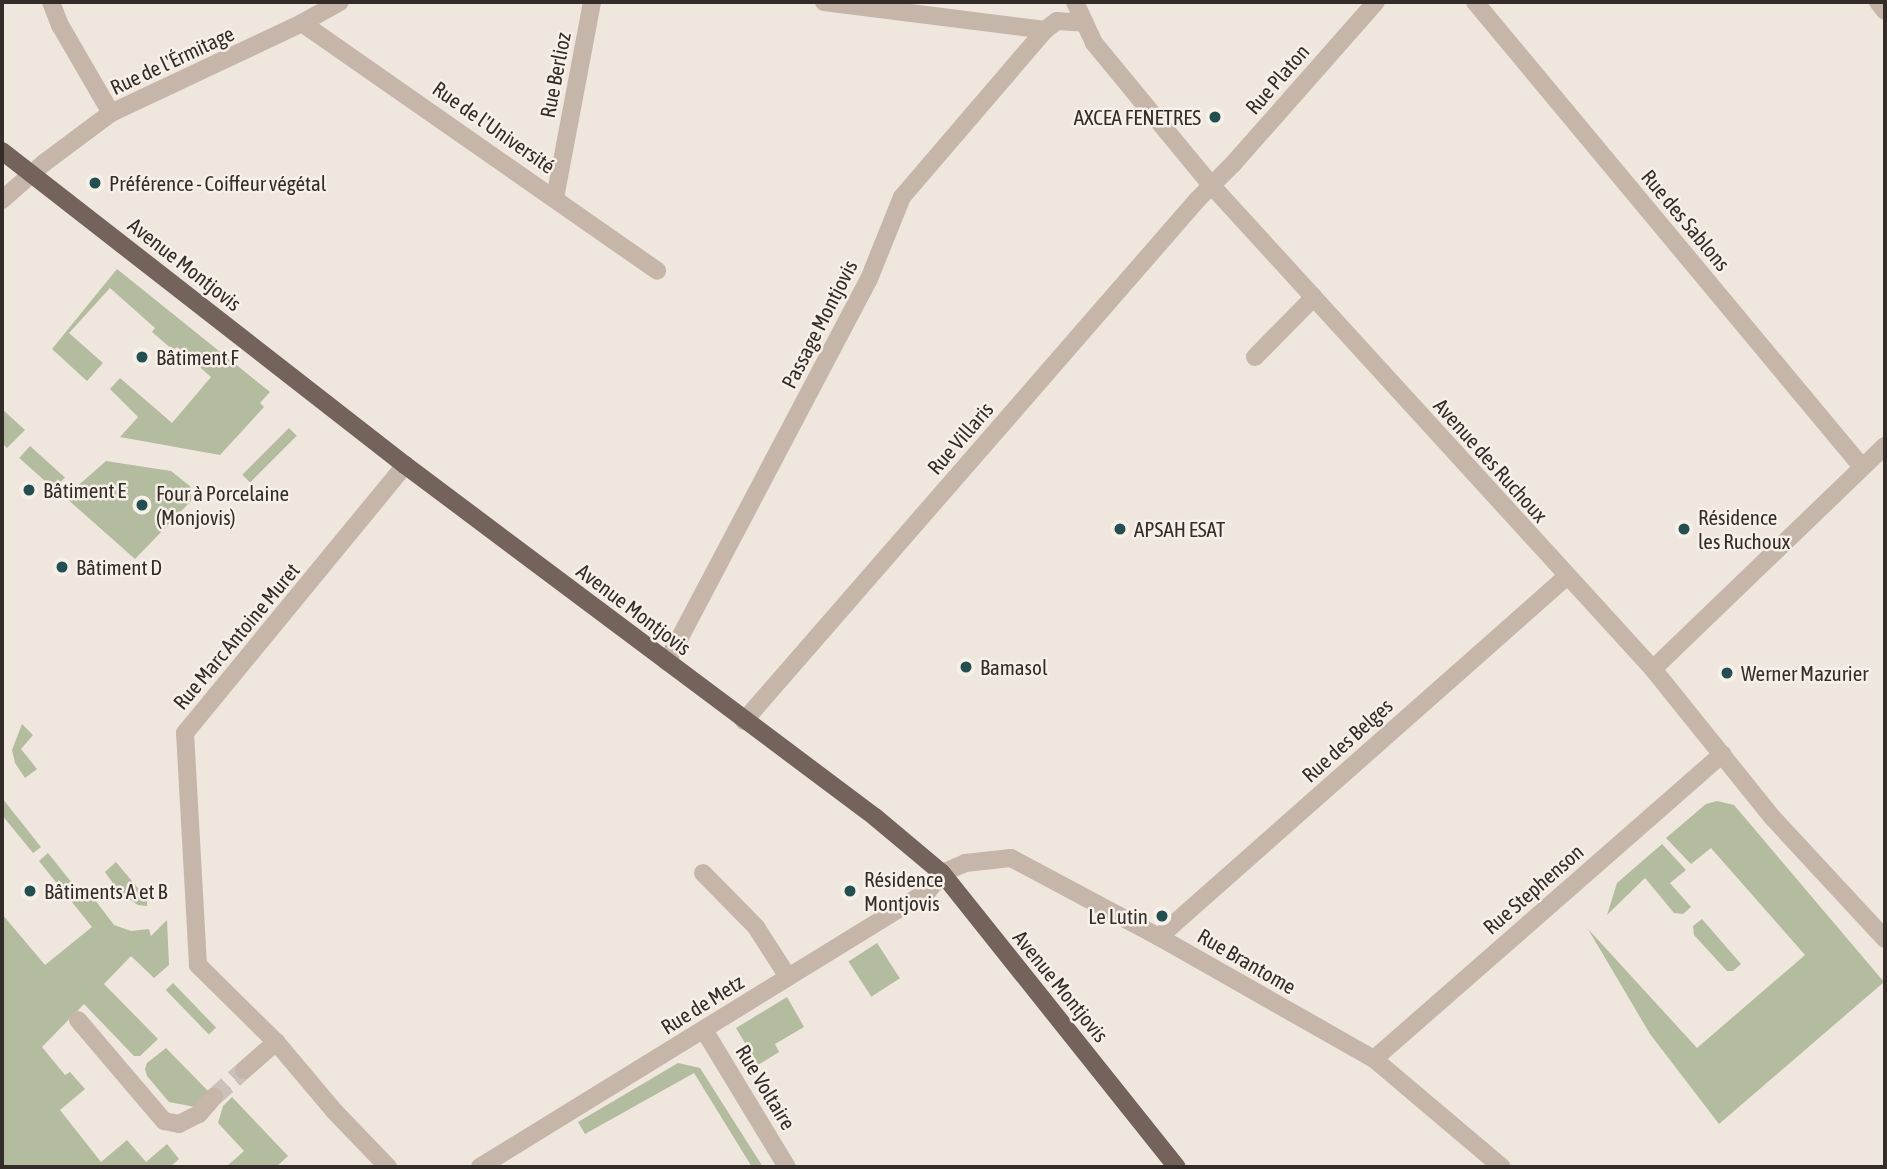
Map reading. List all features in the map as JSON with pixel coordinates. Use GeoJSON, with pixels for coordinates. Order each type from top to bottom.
{"type":"FeatureCollection","features":[{"type":"Feature","properties":{"kind":"main road","name":"Avenue Montjovis"},"geometry":{"type":"LineString","coordinates":[[2,151],[405,465],[875,817],[942,873],[1177,1167]]}},
{"type":"Feature","properties":{"kind":"street"},"geometry":{"type":"LineString","coordinates":[[51,2],[60,26],[111,113]]}},
{"type":"Feature","properties":{"kind":"street","name":"Rue de l'Érmitage"},"geometry":{"type":"LineString","coordinates":[[2,200],[44,163],[111,113],[302,23],[340,2]]}},
{"type":"Feature","properties":{"kind":"street","name":"Rue Berlioz"},"geometry":{"type":"LineString","coordinates":[[555,198],[592,2]]}},
{"type":"Feature","properties":{"kind":"street"},"geometry":{"type":"LineString","coordinates":[[824,2],[1045,30],[1057,21],[1084,23]]}},
{"type":"Feature","properties":{"kind":"street","name":"Avenue des Ruchoux"},"geometry":{"type":"LineString","coordinates":[[1075,2],[1094,43],[1212,186],[1566,577],[1654,669],[1773,818],[1879,922],[1885,939]]}},
{"type":"Feature","properties":{"kind":"street","name":"Rue Platon"},"geometry":{"type":"LineString","coordinates":[[1212,186],[1376,2]]}},
{"type":"Feature","properties":{"kind":"street","name":"Rue des Sablons"},"geometry":{"type":"LineString","coordinates":[[1475,2],[1862,467]]}},
{"type":"Feature","properties":{"kind":"street"},"geometry":{"type":"LineString","coordinates":[[1878,2],[1885,11]]}},
{"type":"Feature","properties":{"kind":"street","name":"Rue de l'Université"},"geometry":{"type":"LineString","coordinates":[[302,23],[657,271]]}},
{"type":"Feature","properties":{"kind":"street","name":"Passage Montjovis"},"geometry":{"type":"LineString","coordinates":[[667,662],[869,279],[902,197],[1045,30]]}},
{"type":"Feature","properties":{"kind":"street","name":"Rue Villaris"},"geometry":{"type":"LineString","coordinates":[[744,721],[1212,186]]}},
{"type":"Feature","properties":{"kind":"street"},"geometry":{"type":"LineString","coordinates":[[1255,356],[1314,297]]}},
{"type":"Feature","properties":{"kind":"street"},"geometry":{"type":"LineString","coordinates":[[1654,669],[1885,446]]}},
{"type":"Feature","properties":{"kind":"street","name":"Rue Marc Antoine Muret"},"geometry":{"type":"LineString","coordinates":[[388,1167],[335,1112],[276,1042],[198,965],[185,733],[405,465]]}},
{"type":"Feature","properties":{"kind":"street","name":"Rue des Belges"},"geometry":{"type":"LineString","coordinates":[[1159,937],[1566,577]]}},
{"type":"Feature","properties":{"kind":"street","name":"Rue Stephenson"},"geometry":{"type":"LineString","coordinates":[[1374,1059],[1723,754]]}},
{"type":"Feature","properties":{"kind":"street","name":"Rue Brantome"},"geometry":{"type":"LineString","coordinates":[[942,873],[965,863],[1011,858],[1159,937],[1374,1059],[1502,1167]]}},
{"type":"Feature","properties":{"kind":"street"},"geometry":{"type":"LineString","coordinates":[[703,873],[757,927],[788,977]]}},
{"type":"Feature","properties":{"kind":"street","name":"Rue de Metz"},"geometry":{"type":"LineString","coordinates":[[480,1167],[928,891],[942,873]]}},
{"type":"Feature","properties":{"kind":"street"},"geometry":{"type":"LineString","coordinates":[[78,1020],[164,1121],[179,1124],[199,1114],[214,1097]]}},
{"type":"Feature","properties":{"kind":"street","name":"Rue Voltaire"},"geometry":{"type":"LineString","coordinates":[[704,1030],[787,1167]]}},
{"type":"Feature","properties":{"kind":"street"},"geometry":{"type":"LineString","coordinates":[[244,1070],[276,1042]]}},
{"type":"Feature","properties":{"kind":"green space"},"geometry":{"type":"Polygon","coordinates":[[[117,269],[270,392],[260,403],[264,407],[220,455],[120,437],[138,417],[110,389],[120,378],[172,423],[211,377],[177,347],[173,350],[152,332],[155,328],[110,288],[69,333],[103,363],[87,381],[52,349],[117,269]]]}},
{"type":"Feature","properties":{"kind":"green space"},"geometry":{"type":"Polygon","coordinates":[[[2,409],[25,430],[7,448],[2,443],[2,409]]]}},
{"type":"Feature","properties":{"kind":"green space"},"geometry":{"type":"Polygon","coordinates":[[[289,428],[297,436],[250,482],[242,475],[289,428]]]}},
{"type":"Feature","properties":{"kind":"green space"},"geometry":{"type":"Polygon","coordinates":[[[30,446],[65,477],[54,489],[19,458],[30,446]]]}},
{"type":"Feature","properties":{"kind":"green space"},"geometry":{"type":"Polygon","coordinates":[[[106,461],[171,471],[191,487],[191,501],[135,559],[65,497],[106,461]]]}},
{"type":"Feature","properties":{"kind":"green space"},"geometry":{"type":"Polygon","coordinates":[[[22,724],[33,735],[21,749],[37,769],[25,778],[15,763],[12,750],[22,724]]]}},
{"type":"Feature","properties":{"kind":"green space"},"geometry":{"type":"Polygon","coordinates":[[[2,798],[41,847],[33,853],[2,815],[2,798]]]}},
{"type":"Feature","properties":{"kind":"green space"},"geometry":{"type":"Polygon","coordinates":[[[1717,801],[1734,805],[1884,982],[1719,1124],[1650,1034],[1588,929],[1697,1048],[1805,955],[1711,848],[1691,864],[1666,838],[1706,804],[1717,801]]]}},
{"type":"Feature","properties":{"kind":"green space"},"geometry":{"type":"Polygon","coordinates":[[[1662,844],[1686,870],[1670,883],[1691,907],[1683,914],[1674,913],[1645,878],[1607,915],[1617,883],[1662,844]]]}},
{"type":"Feature","properties":{"kind":"green space"},"geometry":{"type":"Polygon","coordinates":[[[48,853],[80,893],[86,888],[114,925],[131,931],[149,929],[151,936],[167,920],[169,965],[154,978],[131,956],[104,984],[158,1039],[140,1056],[134,1056],[84,1004],[42,1047],[65,1075],[70,1072],[85,1089],[60,1110],[101,1162],[127,1140],[146,1162],[167,1144],[179,1159],[170,1167],[2,1167],[2,914],[45,965],[92,927],[39,861],[48,853]]]}},
{"type":"Feature","properties":{"kind":"green space"},"geometry":{"type":"Polygon","coordinates":[[[116,862],[147,899],[147,906],[138,905],[120,893],[105,872],[116,862]]]}},
{"type":"Feature","properties":{"kind":"green space"},"geometry":{"type":"Polygon","coordinates":[[[1702,919],[1741,964],[1733,971],[1727,971],[1694,935],[1693,926],[1702,919]]]}},
{"type":"Feature","properties":{"kind":"green space"},"geometry":{"type":"Polygon","coordinates":[[[877,943],[900,978],[871,997],[848,962],[877,943]]]}},
{"type":"Feature","properties":{"kind":"green space"},"geometry":{"type":"Polygon","coordinates":[[[173,983],[216,1028],[209,1035],[166,990],[173,983]]]}},
{"type":"Feature","properties":{"kind":"green space"},"geometry":{"type":"Polygon","coordinates":[[[787,997],[804,1027],[775,1044],[779,1052],[758,1065],[736,1028],[787,997]]]}},
{"type":"Feature","properties":{"kind":"green space"},"geometry":{"type":"Polygon","coordinates":[[[166,1048],[209,1092],[195,1107],[169,1102],[147,1076],[147,1063],[166,1048]]]}},
{"type":"Feature","properties":{"kind":"green space"},"geometry":{"type":"Polygon","coordinates":[[[678,1063],[700,1068],[763,1167],[752,1167],[694,1073],[585,1134],[578,1122],[678,1063]]]}},
{"type":"Feature","properties":{"kind":"green space"},"geometry":{"type":"Polygon","coordinates":[[[232,1097],[288,1156],[276,1167],[226,1167],[244,1151],[218,1123],[223,1106],[232,1097]]]}},
{"type":"Feature","properties":{"kind":"tunnel"},"geometry":{"type":"LineString","coordinates":[[214,1097],[244,1070]]}},
{"type":"Feature","properties":{"kind":"place","name":"AXCEA FENETRES"},"geometry":{"type":"Point","coordinates":[1215,117]}},
{"type":"Feature","properties":{"kind":"place","name":"Préférence - Coiffeur végétal"},"geometry":{"type":"Point","coordinates":[95,183]}},
{"type":"Feature","properties":{"kind":"place","name":"Bâtiment F"},"geometry":{"type":"Point","coordinates":[142,357]}},
{"type":"Feature","properties":{"kind":"place","name":"Bâtiment E"},"geometry":{"type":"Point","coordinates":[29,490]}},
{"type":"Feature","properties":{"kind":"place","name":"Four à Porcelaine (Monjovis)"},"geometry":{"type":"Point","coordinates":[142,505]}},
{"type":"Feature","properties":{"kind":"place","name":"APSAH ESAT"},"geometry":{"type":"Point","coordinates":[1120,529]}},
{"type":"Feature","properties":{"kind":"place","name":"Résidence les Ruchoux"},"geometry":{"type":"Point","coordinates":[1684,529]}},
{"type":"Feature","properties":{"kind":"place","name":"Bâtiment D"},"geometry":{"type":"Point","coordinates":[62,567]}},
{"type":"Feature","properties":{"kind":"place","name":"Bamasol"},"geometry":{"type":"Point","coordinates":[966,667]}},
{"type":"Feature","properties":{"kind":"place","name":"Werner Mazurier"},"geometry":{"type":"Point","coordinates":[1727,673]}},
{"type":"Feature","properties":{"kind":"place","name":"Bâtiments A et B"},"geometry":{"type":"Point","coordinates":[30,891]}},
{"type":"Feature","properties":{"kind":"place","name":"Résidence Montjovis"},"geometry":{"type":"Point","coordinates":[850,891]}},
{"type":"Feature","properties":{"kind":"place","name":"Le Lutin"},"geometry":{"type":"Point","coordinates":[1162,916]}}]}
